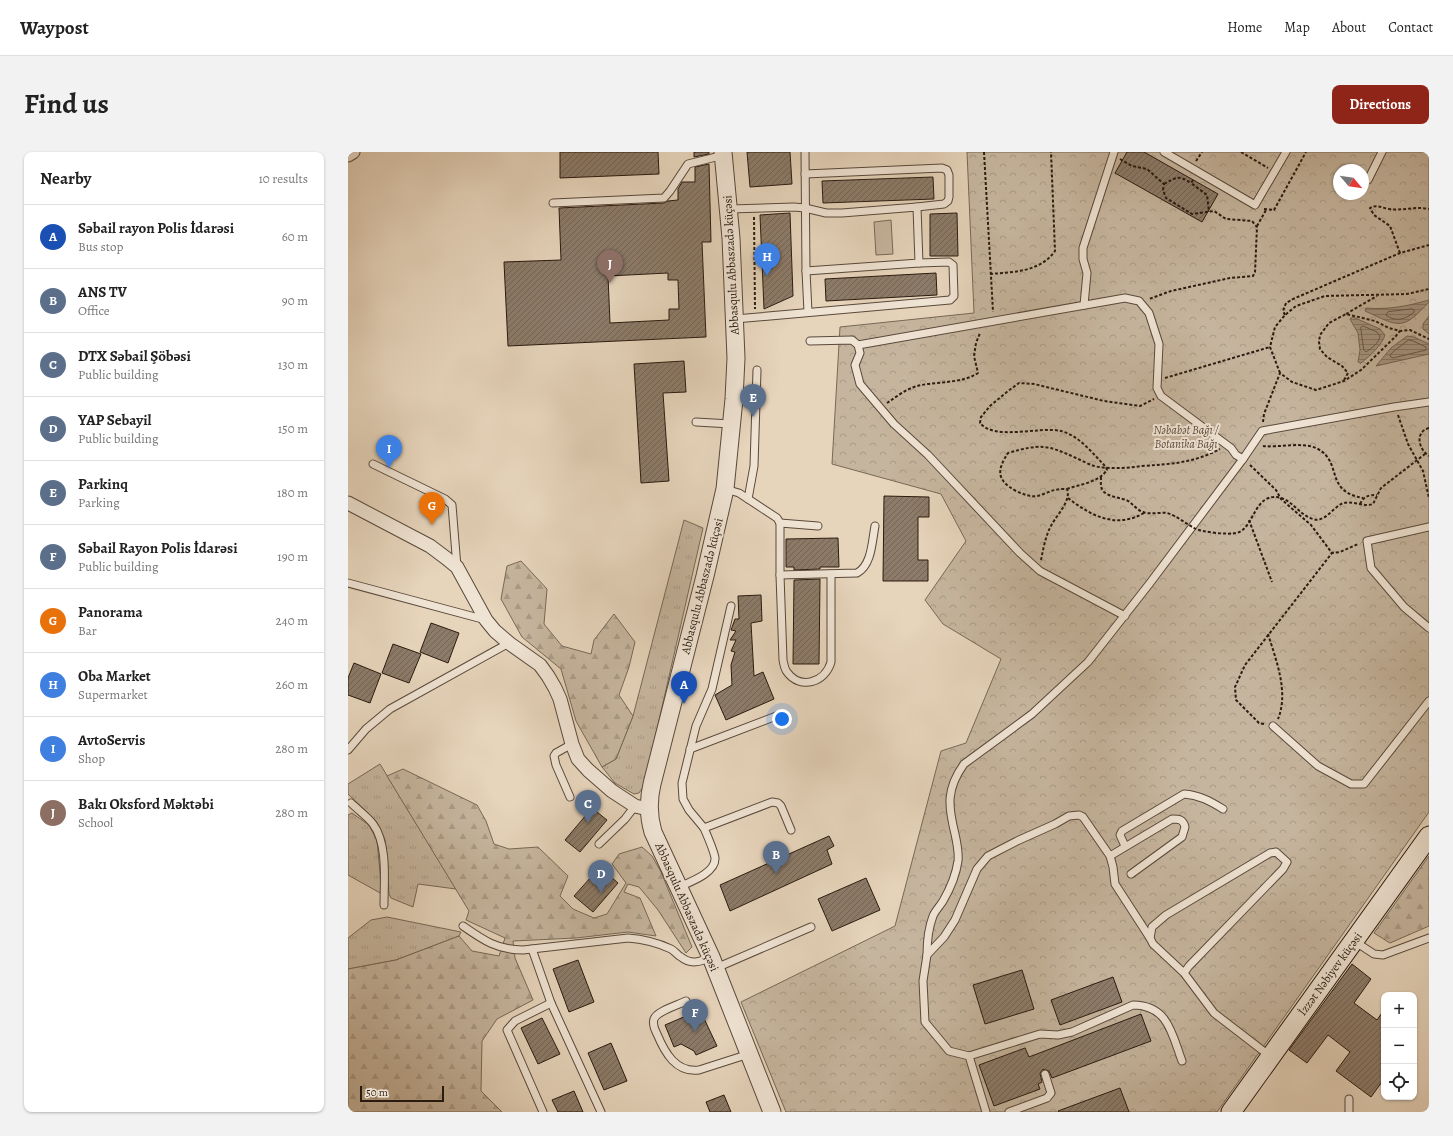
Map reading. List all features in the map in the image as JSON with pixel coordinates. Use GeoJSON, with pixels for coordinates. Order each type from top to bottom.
{"type":"FeatureCollection","features":[{"type":"Feature","properties":{"kind":"main road","name":"İzzət Nəbiyev küçəsi"},"geometry":{"type":"LineString","coordinates":[[1231,1112],[1429,836]]}},
{"type":"Feature","properties":{"kind":"street"},"geometry":{"type":"LineString","coordinates":[[348,155],[353,152]]}},
{"type":"Feature","properties":{"kind":"street","name":"Abbasqulu Abbaszadə küçəsi"},"geometry":{"type":"LineString","coordinates":[[724,153],[730,209],[735,371],[725,489],[706,576],[652,784],[641,807],[650,821],[653,832],[713,963],[772,1112]]}},
{"type":"Feature","properties":{"kind":"street"},"geometry":{"type":"LineString","coordinates":[[348,503],[430,546],[457,567],[486,620],[495,631],[540,665],[552,682],[560,699],[572,744],[578,759],[612,791],[641,807]]}},
{"type":"Feature","properties":{"kind":"lane"},"geometry":{"type":"LineString","coordinates":[[804,152],[808,312]]}},
{"type":"Feature","properties":{"kind":"lane"},"geometry":{"type":"LineString","coordinates":[[1164,152],[1255,205],[1286,152]]}},
{"type":"Feature","properties":{"kind":"lane"},"geometry":{"type":"LineString","coordinates":[[1369,178],[1382,152]]}},
{"type":"Feature","properties":{"kind":"lane"},"geometry":{"type":"LineString","coordinates":[[553,203],[664,198],[688,164],[724,153]]}},
{"type":"Feature","properties":{"kind":"lane"},"geometry":{"type":"LineString","coordinates":[[1084,305],[1087,273],[1083,259],[1083,248],[1114,154]]}},
{"type":"Feature","properties":{"kind":"lane"},"geometry":{"type":"LineString","coordinates":[[730,209],[794,207],[826,213],[842,213],[944,204],[950,197],[947,170],[942,168],[805,174]]}},
{"type":"Feature","properties":{"kind":"lane"},"geometry":{"type":"LineString","coordinates":[[917,207],[919,263]]}},
{"type":"Feature","properties":{"kind":"lane"},"geometry":{"type":"LineString","coordinates":[[734,319],[950,300],[954,296],[953,265],[949,262],[806,271]]}},
{"type":"Feature","properties":{"kind":"lane"},"geometry":{"type":"LineString","coordinates":[[858,345],[1125,298],[1139,301],[1150,313],[1158,344],[1157,388],[1161,396],[1243,459]]}},
{"type":"Feature","properties":{"kind":"lane"},"geometry":{"type":"LineString","coordinates":[[810,341],[852,340],[858,345],[860,352],[855,365],[860,384],[894,424],[928,455],[1020,553],[1040,571],[1124,616]]}},
{"type":"Feature","properties":{"kind":"lane"},"geometry":{"type":"LineString","coordinates":[[748,499],[754,466],[757,370]]}},
{"type":"Feature","properties":{"kind":"lane"},"geometry":{"type":"LineString","coordinates":[[1182,1061],[1170,1027],[1158,1011],[1144,1005],[1133,1005],[1072,1032],[1058,1035],[1040,1034],[969,1056],[949,1051],[925,1022],[923,982],[928,935],[934,914],[948,893],[958,861],[958,848],[950,812],[952,784],[964,764],[1032,714],[1082,667],[1124,616],[1243,459],[1262,431],[1394,406],[1429,402]]}},
{"type":"Feature","properties":{"kind":"lane"},"geometry":{"type":"LineString","coordinates":[[696,422],[731,424]]}},
{"type":"Feature","properties":{"kind":"lane"},"geometry":{"type":"LineString","coordinates":[[373,464],[445,499],[452,505],[457,567]]}},
{"type":"Feature","properties":{"kind":"lane"},"geometry":{"type":"LineString","coordinates":[[725,489],[739,493],[777,518],[780,523],[783,660],[785,670],[798,680],[805,682],[815,681],[826,675],[831,662],[831,574]]}},
{"type":"Feature","properties":{"kind":"lane"},"geometry":{"type":"LineString","coordinates":[[780,523],[818,526]]}},
{"type":"Feature","properties":{"kind":"lane"},"geometry":{"type":"LineString","coordinates":[[780,575],[857,573],[866,565],[875,526]]}},
{"type":"Feature","properties":{"kind":"lane"},"geometry":{"type":"LineString","coordinates":[[1429,527],[1367,541],[1372,568],[1404,607],[1429,628]]}},
{"type":"Feature","properties":{"kind":"lane"},"geometry":{"type":"LineString","coordinates":[[348,583],[486,620]]}},
{"type":"Feature","properties":{"kind":"lane"},"geometry":{"type":"LineString","coordinates":[[679,887],[707,873],[714,865],[715,858],[704,828],[683,799],[682,783],[696,726],[712,689],[731,606]]}},
{"type":"Feature","properties":{"kind":"lane"},"geometry":{"type":"LineString","coordinates":[[348,750],[366,729],[390,709],[509,642]]}},
{"type":"Feature","properties":{"kind":"lane"},"geometry":{"type":"LineString","coordinates":[[1273,726],[1318,766],[1351,784],[1364,784],[1429,701]]}},
{"type":"Feature","properties":{"kind":"lane"},"geometry":{"type":"LineString","coordinates":[[690,749],[779,715]]}},
{"type":"Feature","properties":{"kind":"lane"},"geometry":{"type":"LineString","coordinates":[[570,797],[556,765],[554,756],[556,753],[572,744]]}},
{"type":"Feature","properties":{"kind":"lane"},"geometry":{"type":"LineString","coordinates":[[1125,846],[1120,835],[1122,831],[1184,794],[1194,795],[1210,800],[1223,808]]}},
{"type":"Feature","properties":{"kind":"lane"},"geometry":{"type":"LineString","coordinates":[[704,828],[772,802],[778,803],[781,806],[791,830]]}},
{"type":"Feature","properties":{"kind":"lane"},"geometry":{"type":"LineString","coordinates":[[351,803],[373,825],[381,839],[383,852],[384,905]]}},
{"type":"Feature","properties":{"kind":"lane"},"geometry":{"type":"LineString","coordinates":[[599,844],[624,819],[641,807]]}},
{"type":"Feature","properties":{"kind":"lane"},"geometry":{"type":"LineString","coordinates":[[927,955],[944,937],[955,920],[977,869],[988,856],[1069,816],[1079,814],[1083,817],[1110,856],[1115,884],[1153,944],[1184,973],[1214,1013],[1270,1057]]}},
{"type":"Feature","properties":{"kind":"lane"},"geometry":{"type":"LineString","coordinates":[[1110,856],[1172,819],[1180,819],[1184,821],[1186,827],[1182,837],[1131,874]]}},
{"type":"Feature","properties":{"kind":"lane"},"geometry":{"type":"LineString","coordinates":[[1150,938],[1152,928],[1166,915],[1270,853],[1276,852],[1287,862],[1283,869],[1189,966],[1184,973]]}},
{"type":"Feature","properties":{"kind":"lane"},"geometry":{"type":"LineString","coordinates":[[463,926],[496,947],[511,950],[628,938],[641,939],[672,949],[681,958],[690,962],[713,963],[811,927]]}},
{"type":"Feature","properties":{"kind":"lane"},"geometry":{"type":"LineString","coordinates":[[1354,941],[1374,954],[1383,955],[1429,938]]}},
{"type":"Feature","properties":{"kind":"lane"},"geometry":{"type":"LineString","coordinates":[[532,949],[551,1004],[601,1112]]}},
{"type":"Feature","properties":{"kind":"lane"},"geometry":{"type":"LineString","coordinates":[[686,1001],[660,1013],[654,1018],[653,1025],[664,1050],[671,1060],[687,1070],[693,1071],[749,1054]]}},
{"type":"Feature","properties":{"kind":"lane"},"geometry":{"type":"LineString","coordinates":[[543,1112],[507,1030],[515,1021],[551,1004]]}},
{"type":"Feature","properties":{"kind":"lane"},"geometry":{"type":"LineString","coordinates":[[969,1056],[986,1112]]}},
{"type":"Feature","properties":{"kind":"lane"},"geometry":{"type":"LineString","coordinates":[[1009,1112],[1047,1098],[1051,1093],[1045,1074]]}},
{"type":"Feature","properties":{"kind":"lane"},"geometry":{"type":"LineString","coordinates":[[1349,1099],[1349,1112]]}},
{"type":"Feature","properties":{"kind":"path"},"geometry":{"type":"LineString","coordinates":[[984,152],[993,321]]}},
{"type":"Feature","properties":{"kind":"path"},"geometry":{"type":"LineString","coordinates":[[990,274],[1024,272],[1038,266],[1050,258],[1055,251],[1051,152]]}},
{"type":"Feature","properties":{"kind":"path"},"geometry":{"type":"LineString","coordinates":[[1241,152],[1275,172]]}},
{"type":"Feature","properties":{"kind":"path"},"geometry":{"type":"LineString","coordinates":[[1255,205],[1266,210],[1274,210],[1306,152]]}},
{"type":"Feature","properties":{"kind":"path"},"geometry":{"type":"LineString","coordinates":[[1114,154],[1132,166],[1147,168],[1164,184]]}},
{"type":"Feature","properties":{"kind":"path"},"geometry":{"type":"LineString","coordinates":[[1191,183],[1197,172]]}},
{"type":"Feature","properties":{"kind":"path"},"geometry":{"type":"LineString","coordinates":[[1164,184],[1179,177],[1191,183],[1207,195],[1209,212]]}},
{"type":"Feature","properties":{"kind":"path"},"geometry":{"type":"LineString","coordinates":[[1164,184],[1163,190],[1166,198],[1192,214],[1214,211],[1226,219],[1252,221],[1257,226]]}},
{"type":"Feature","properties":{"kind":"path"},"geometry":{"type":"LineString","coordinates":[[1400,253],[1390,226],[1374,215],[1370,208],[1378,206],[1390,210],[1429,209]]}},
{"type":"Feature","properties":{"kind":"path"},"geometry":{"type":"LineString","coordinates":[[754,208],[756,317]]}},
{"type":"Feature","properties":{"kind":"path"},"geometry":{"type":"LineString","coordinates":[[1140,302],[1171,291],[1230,278],[1253,276],[1255,272],[1257,226],[1266,210]]}},
{"type":"Feature","properties":{"kind":"path"},"geometry":{"type":"LineString","coordinates":[[1285,315],[1283,311],[1284,306],[1293,298],[1400,253],[1429,245]]}},
{"type":"Feature","properties":{"kind":"path"},"geometry":{"type":"LineString","coordinates":[[1400,331],[1361,370],[1344,381],[1316,390],[1292,382],[1280,374],[1270,347],[1276,328],[1285,315],[1296,306],[1325,296],[1407,294],[1429,290]]}},
{"type":"Feature","properties":{"kind":"path"},"geometry":{"type":"LineString","coordinates":[[1344,381],[1348,373],[1342,366],[1327,357],[1320,349],[1320,335],[1329,323],[1378,295]]}},
{"type":"Feature","properties":{"kind":"path"},"geometry":{"type":"LineString","coordinates":[[1346,314],[1375,321],[1389,328],[1400,331],[1410,330],[1429,339]]}},
{"type":"Feature","properties":{"kind":"path"},"geometry":{"type":"LineString","coordinates":[[880,407],[917,386],[971,378],[978,373],[974,356],[980,331],[980,324]]}},
{"type":"Feature","properties":{"kind":"path"},"geometry":{"type":"LineString","coordinates":[[1158,377],[1168,378],[1270,347]]}},
{"type":"Feature","properties":{"kind":"path"},"geometry":{"type":"LineString","coordinates":[[1262,431],[1264,414],[1280,374]]}},
{"type":"Feature","properties":{"kind":"path"},"geometry":{"type":"LineString","coordinates":[[1106,467],[1080,440],[1068,434],[1059,431],[996,431],[984,428],[980,423],[982,416],[990,406],[1019,383],[1034,384],[1104,401],[1140,406],[1161,396]]}},
{"type":"Feature","properties":{"kind":"path"},"geometry":{"type":"LineString","coordinates":[[1394,406],[1408,444],[1423,471],[1429,498]]}},
{"type":"Feature","properties":{"kind":"path"},"geometry":{"type":"LineString","coordinates":[[1429,428],[1424,430],[1421,434],[1419,443],[1425,454],[1429,456]]}},
{"type":"Feature","properties":{"kind":"path"},"geometry":{"type":"LineString","coordinates":[[1256,440],[1263,446],[1296,445],[1316,448],[1328,458],[1338,486],[1345,492],[1363,498],[1377,495]]}},
{"type":"Feature","properties":{"kind":"path"},"geometry":{"type":"LineString","coordinates":[[1106,467],[1107,470],[1101,477],[1093,481],[1067,488],[1056,489],[1037,496],[1026,495],[1009,487],[1002,480],[1001,465],[1008,453],[1028,448],[1047,446],[1098,467],[1106,467],[1120,468],[1182,463],[1203,457],[1223,447],[1228,447]]}},
{"type":"Feature","properties":{"kind":"path"},"geometry":{"type":"LineString","coordinates":[[1068,498],[1102,519],[1120,521],[1136,518],[1144,513],[1167,513],[1196,529],[1210,533],[1236,533],[1242,531],[1266,499],[1276,497],[1286,500],[1314,520],[1322,519],[1336,507],[1346,502],[1368,506],[1373,504],[1381,488],[1416,459],[1425,454]]}},
{"type":"Feature","properties":{"kind":"path"},"geometry":{"type":"LineString","coordinates":[[1243,459],[1265,478],[1281,498],[1311,525],[1332,553]]}},
{"type":"Feature","properties":{"kind":"path"},"geometry":{"type":"LineString","coordinates":[[1101,477],[1102,491],[1111,496],[1126,500],[1144,513]]}},
{"type":"Feature","properties":{"kind":"path"},"geometry":{"type":"LineString","coordinates":[[1040,571],[1040,564],[1049,529],[1068,498],[1069,493],[1067,488]]}},
{"type":"Feature","properties":{"kind":"path"},"geometry":{"type":"LineString","coordinates":[[1360,504],[1363,498]]}},
{"type":"Feature","properties":{"kind":"path"},"geometry":{"type":"LineString","coordinates":[[1249,520],[1272,582]]}},
{"type":"Feature","properties":{"kind":"path"},"geometry":{"type":"LineString","coordinates":[[1268,634],[1279,672],[1282,695],[1279,717],[1273,726],[1259,723],[1236,700],[1235,687],[1245,665],[1268,634],[1332,553],[1340,552],[1367,541]]}},
{"type":"Feature","properties":{"kind":"green space","name":"Nəbabət Bağı / Botanika Bağı"},"geometry":{"type":"Polygon","coordinates":[[[967,152],[1429,152],[1429,812],[1217,1112],[786,1112],[741,1002],[895,926],[941,751],[966,743],[1001,659],[943,624],[925,600],[966,541],[941,494],[832,464],[840,327],[974,313],[967,152]]]}},
{"type":"Feature","properties":{"kind":"green space"},"geometry":{"type":"Polygon","coordinates":[[[891,220],[893,254],[876,255],[874,222],[891,220]]]}},
{"type":"Feature","properties":{"kind":"green space"},"geometry":{"type":"Polygon","coordinates":[[[684,520],[703,528],[646,777],[643,787],[639,793],[634,794],[615,783],[602,767],[616,759],[633,716],[684,520]]]}},
{"type":"Feature","properties":{"kind":"green space"},"geometry":{"type":"Polygon","coordinates":[[[521,561],[547,589],[544,624],[562,646],[591,654],[594,640],[614,614],[635,642],[629,667],[619,695],[633,716],[616,759],[602,767],[576,721],[561,669],[522,637],[501,599],[507,566],[521,561]]]}},
{"type":"Feature","properties":{"kind":"green space"},"geometry":{"type":"Polygon","coordinates":[[[380,764],[456,889],[418,884],[413,907],[391,898],[389,894],[385,840],[376,821],[348,794],[348,784],[380,764]]]}},
{"type":"Feature","properties":{"kind":"green space"},"geometry":{"type":"Polygon","coordinates":[[[403,769],[477,805],[486,821],[494,844],[509,849],[538,847],[568,876],[560,896],[573,909],[594,918],[607,914],[626,883],[612,864],[619,854],[642,847],[652,856],[661,872],[692,947],[686,953],[658,910],[639,887],[628,884],[624,892],[640,898],[656,936],[628,932],[576,938],[513,941],[515,958],[533,1000],[497,1019],[482,1041],[481,1091],[502,1112],[348,1112],[348,969],[396,960],[459,936],[472,951],[499,956],[505,938],[466,920],[469,911],[387,776],[403,769]]]}},
{"type":"Feature","properties":{"kind":"green space"},"geometry":{"type":"Polygon","coordinates":[[[352,813],[369,825],[377,840],[382,894],[348,875],[348,815],[352,813]]]}},
{"type":"Feature","properties":{"kind":"green space"},"geometry":{"type":"Polygon","coordinates":[[[1429,856],[1429,926],[1390,943],[1374,933],[1429,856]]]}},
{"type":"Feature","properties":{"kind":"green space"},"geometry":{"type":"Polygon","coordinates":[[[387,917],[461,932],[459,936],[396,960],[348,969],[348,938],[371,920],[387,917]]]}},
{"type":"Feature","properties":{"kind":"water"},"geometry":{"type":"Polygon","coordinates":[[[1429,300],[1429,302],[1413,318],[1406,322],[1394,323],[1365,311],[1366,308],[1398,307],[1429,300]]]}},
{"type":"Feature","properties":{"kind":"water"},"geometry":{"type":"Polygon","coordinates":[[[1429,316],[1429,334],[1423,329],[1423,324],[1429,316]]]}},
{"type":"Feature","properties":{"kind":"water"},"geometry":{"type":"Polygon","coordinates":[[[1353,317],[1380,329],[1385,335],[1372,354],[1361,363],[1358,362],[1360,350],[1358,333],[1350,319],[1353,317]]]}},
{"type":"Feature","properties":{"kind":"water"},"geometry":{"type":"Polygon","coordinates":[[[1407,336],[1414,337],[1429,344],[1429,354],[1376,366],[1391,348],[1407,336]]]}},
{"type":"Feature","properties":{"kind":"building"},"geometry":{"type":"Polygon","coordinates":[[[560,152],[658,152],[659,174],[560,178],[560,152]]]}},
{"type":"Feature","properties":{"kind":"building"},"geometry":{"type":"Polygon","coordinates":[[[694,152],[709,152],[709,154],[694,157],[694,152]]]}},
{"type":"Feature","properties":{"kind":"building"},"geometry":{"type":"Polygon","coordinates":[[[747,152],[790,152],[792,184],[750,187],[747,152]]]}},
{"type":"Feature","properties":{"kind":"building"},"geometry":{"type":"Polygon","coordinates":[[[1127,152],[1144,152],[1218,194],[1202,222],[1115,173],[1127,152]]]}},
{"type":"Feature","properties":{"kind":"building"},"geometry":{"type":"Polygon","coordinates":[[[709,164],[711,242],[702,242],[706,337],[508,346],[504,262],[561,260],[559,208],[664,203],[678,200],[678,189],[682,182],[695,182],[695,167],[709,164]],[[668,273],[608,276],[610,323],[669,320],[669,309],[679,309],[678,280],[668,280],[668,273]]]}},
{"type":"Feature","properties":{"kind":"building"},"geometry":{"type":"Polygon","coordinates":[[[933,177],[934,199],[823,203],[822,181],[933,177]]]}},
{"type":"Feature","properties":{"kind":"building"},"geometry":{"type":"Polygon","coordinates":[[[790,213],[793,296],[764,309],[760,215],[790,213]]]}},
{"type":"Feature","properties":{"kind":"building"},"geometry":{"type":"Polygon","coordinates":[[[957,213],[958,256],[930,256],[930,214],[957,213]]]}},
{"type":"Feature","properties":{"kind":"building"},"geometry":{"type":"Polygon","coordinates":[[[936,273],[937,295],[826,301],[825,279],[936,273]]]}},
{"type":"Feature","properties":{"kind":"building"},"geometry":{"type":"Polygon","coordinates":[[[684,361],[686,392],[663,393],[669,481],[641,483],[634,364],[684,361]]]}},
{"type":"Feature","properties":{"kind":"building"},"geometry":{"type":"Polygon","coordinates":[[[884,496],[929,497],[929,517],[918,517],[918,560],[928,560],[928,581],[883,581],[884,496]]]}},
{"type":"Feature","properties":{"kind":"building"},"geometry":{"type":"Polygon","coordinates":[[[838,538],[839,567],[820,567],[820,569],[794,570],[794,567],[786,567],[786,539],[838,538]]]}},
{"type":"Feature","properties":{"kind":"building"},"geometry":{"type":"Polygon","coordinates":[[[820,579],[819,664],[793,664],[794,580],[820,579]]]}},
{"type":"Feature","properties":{"kind":"building"},"geometry":{"type":"Polygon","coordinates":[[[761,595],[762,621],[751,623],[754,676],[763,672],[774,699],[726,720],[715,695],[732,685],[731,665],[735,652],[731,651],[736,640],[730,640],[736,631],[731,630],[735,619],[739,619],[738,596],[761,595]]]}},
{"type":"Feature","properties":{"kind":"building"},"geometry":{"type":"Polygon","coordinates":[[[431,623],[459,633],[448,663],[420,652],[431,623]]]}},
{"type":"Feature","properties":{"kind":"building"},"geometry":{"type":"Polygon","coordinates":[[[393,644],[421,654],[409,683],[382,673],[393,644]]]}},
{"type":"Feature","properties":{"kind":"building"},"geometry":{"type":"Polygon","coordinates":[[[354,663],[381,674],[370,703],[348,695],[348,678],[354,663]]]}},
{"type":"Feature","properties":{"kind":"building"},"geometry":{"type":"Polygon","coordinates":[[[592,808],[607,820],[580,852],[565,840],[592,808]]]}},
{"type":"Feature","properties":{"kind":"building"},"geometry":{"type":"Polygon","coordinates":[[[829,836],[834,846],[827,850],[832,864],[730,911],[720,885],[829,836]]]}},
{"type":"Feature","properties":{"kind":"building"},"geometry":{"type":"Polygon","coordinates":[[[600,867],[618,883],[593,912],[574,896],[600,867]]]}},
{"type":"Feature","properties":{"kind":"building"},"geometry":{"type":"Polygon","coordinates":[[[866,878],[880,910],[832,931],[818,899],[866,878]]]}},
{"type":"Feature","properties":{"kind":"building"},"geometry":{"type":"Polygon","coordinates":[[[578,960],[594,1002],[569,1012],[553,969],[578,960]]]}},
{"type":"Feature","properties":{"kind":"building"},"geometry":{"type":"Polygon","coordinates":[[[1352,964],[1371,979],[1354,1003],[1377,1020],[1381,1014],[1381,1083],[1371,1097],[1336,1071],[1350,1052],[1328,1035],[1307,1063],[1289,1050],[1352,964]]]}},
{"type":"Feature","properties":{"kind":"building"},"geometry":{"type":"Polygon","coordinates":[[[1022,970],[1034,1009],[985,1024],[973,985],[1022,970]]]}},
{"type":"Feature","properties":{"kind":"building"},"geometry":{"type":"Polygon","coordinates":[[[1113,977],[1122,1002],[1060,1025],[1051,1000],[1113,977]]]}},
{"type":"Feature","properties":{"kind":"building"},"geometry":{"type":"Polygon","coordinates":[[[700,1010],[717,1046],[696,1055],[694,1051],[681,1044],[674,1047],[665,1025],[700,1010]]]}},
{"type":"Feature","properties":{"kind":"building"},"geometry":{"type":"Polygon","coordinates":[[[1141,1014],[1151,1041],[1052,1078],[1049,1071],[1043,1069],[1040,1073],[1042,1082],[1038,1084],[1040,1089],[994,1106],[979,1065],[1025,1048],[1029,1057],[1141,1014]]]}},
{"type":"Feature","properties":{"kind":"building"},"geometry":{"type":"Polygon","coordinates":[[[542,1018],[560,1054],[538,1064],[521,1028],[542,1018]]]}},
{"type":"Feature","properties":{"kind":"building"},"geometry":{"type":"Polygon","coordinates":[[[611,1043],[627,1081],[604,1090],[588,1053],[611,1043]]]}},
{"type":"Feature","properties":{"kind":"building"},"geometry":{"type":"Polygon","coordinates":[[[1120,1088],[1129,1112],[1058,1111],[1120,1088]]]}},
{"type":"Feature","properties":{"kind":"building"},"geometry":{"type":"Polygon","coordinates":[[[574,1091],[583,1112],[558,1112],[552,1100],[574,1091]]]}},
{"type":"Feature","properties":{"kind":"building"},"geometry":{"type":"Polygon","coordinates":[[[724,1095],[731,1112],[710,1112],[706,1102],[724,1095]]]}},
{"type":"Feature","properties":{"kind":"place","name":"Oba Market"},"geometry":{"type":"Point","coordinates":[767,276]}},
{"type":"Feature","properties":{"kind":"place","name":"Bakı Oksford Məktəbi"},"geometry":{"type":"Point","coordinates":[610,283]}},
{"type":"Feature","properties":{"kind":"place","name":"Parkinq"},"geometry":{"type":"Point","coordinates":[753,417]}},
{"type":"Feature","properties":{"kind":"place","name":"AvtoServis"},"geometry":{"type":"Point","coordinates":[389,468]}},
{"type":"Feature","properties":{"kind":"place","name":"Panorama"},"geometry":{"type":"Point","coordinates":[432,525]}},
{"type":"Feature","properties":{"kind":"place","name":"Səbail rayon Polis İdarəsi"},"geometry":{"type":"Point","coordinates":[684,704]}},
{"type":"Feature","properties":{"kind":"place","name":"DTX Səbail Şöbəsi"},"geometry":{"type":"Point","coordinates":[588,823]}},
{"type":"Feature","properties":{"kind":"place","name":"ANS TV"},"geometry":{"type":"Point","coordinates":[776,874]}},
{"type":"Feature","properties":{"kind":"place","name":"YAP Sebayil"},"geometry":{"type":"Point","coordinates":[601,893]}},
{"type":"Feature","properties":{"kind":"place","name":"Səbail Rayon Polis İdarəsi"},"geometry":{"type":"Point","coordinates":[695,1032]}}]}
